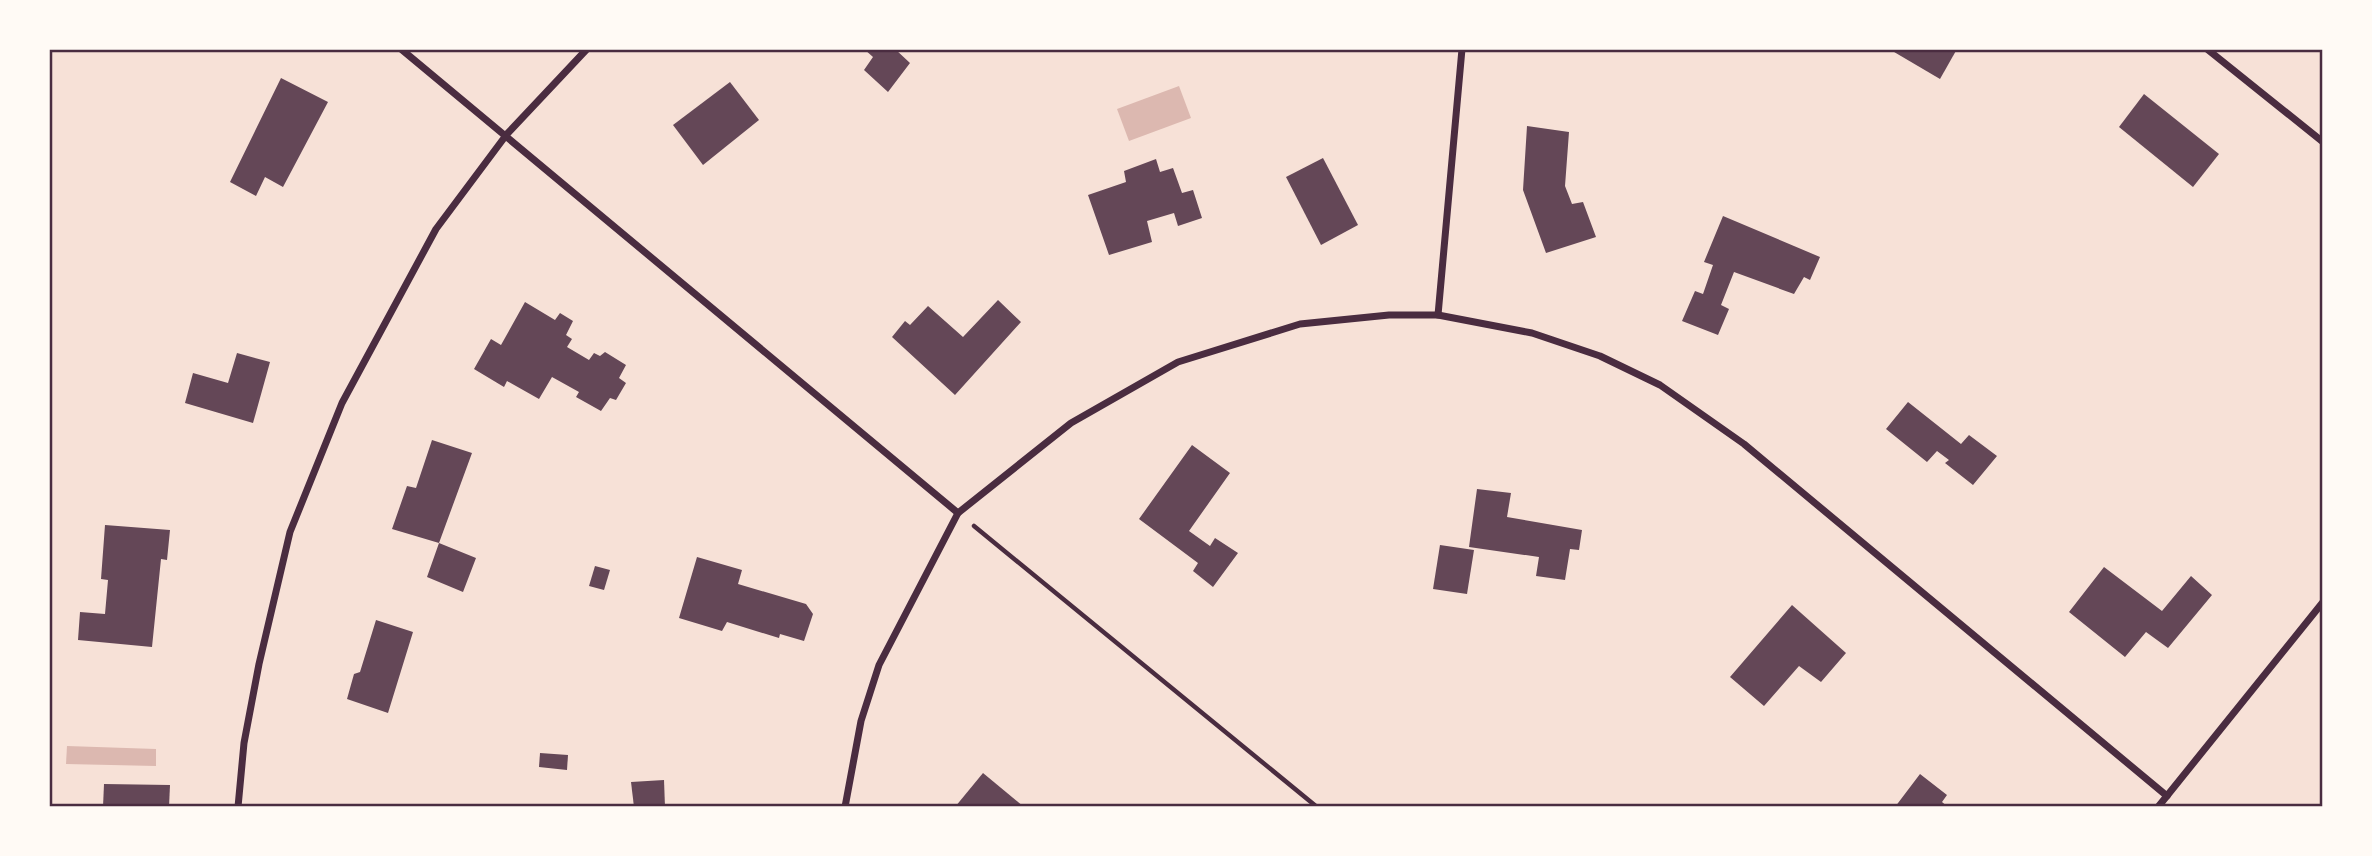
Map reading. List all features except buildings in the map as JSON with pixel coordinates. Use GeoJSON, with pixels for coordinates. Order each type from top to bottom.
{"type":"FeatureCollection","features":[{"type":"Feature","properties":{"kind":"street"},"geometry":{"type":"LineString","coordinates":[[401,49],[958,513]]}},
{"type":"Feature","properties":{"kind":"street"},"geometry":{"type":"LineString","coordinates":[[238,807],[244,743],[259,664],[290,532],[342,403],[436,229],[506,134],[587,49]]}},
{"type":"Feature","properties":{"kind":"street"},"geometry":{"type":"LineString","coordinates":[[1437,315],[1462,49]]}},
{"type":"Feature","properties":{"kind":"street"},"geometry":{"type":"LineString","coordinates":[[2207,49],[2323,142]]}},
{"type":"Feature","properties":{"kind":"street"},"geometry":{"type":"LineString","coordinates":[[845,807],[861,721],[879,666],[958,513],[1071,423],[1178,362],[1300,324],[1389,315],[1437,315],[1532,333],[1600,356],[1660,385],[1744,444],[2167,796]]}},
{"type":"Feature","properties":{"kind":"street"},"geometry":{"type":"LineString","coordinates":[[2158,807],[2323,603]]}},
{"type":"Feature","properties":{"kind":"path"},"geometry":{"type":"LineString","coordinates":[[958,513],[1317,807]]}},
{"type":"Feature","properties":{"kind":"shaded area"},"geometry":{"type":"Polygon","coordinates":[[[1179,86],[1191,118],[1129,141],[1117,109],[1179,86]]]}},
{"type":"Feature","properties":{"kind":"shaded area"},"geometry":{"type":"Polygon","coordinates":[[[67,746],[156,749],[156,766],[66,764],[67,746]]]}}]}
